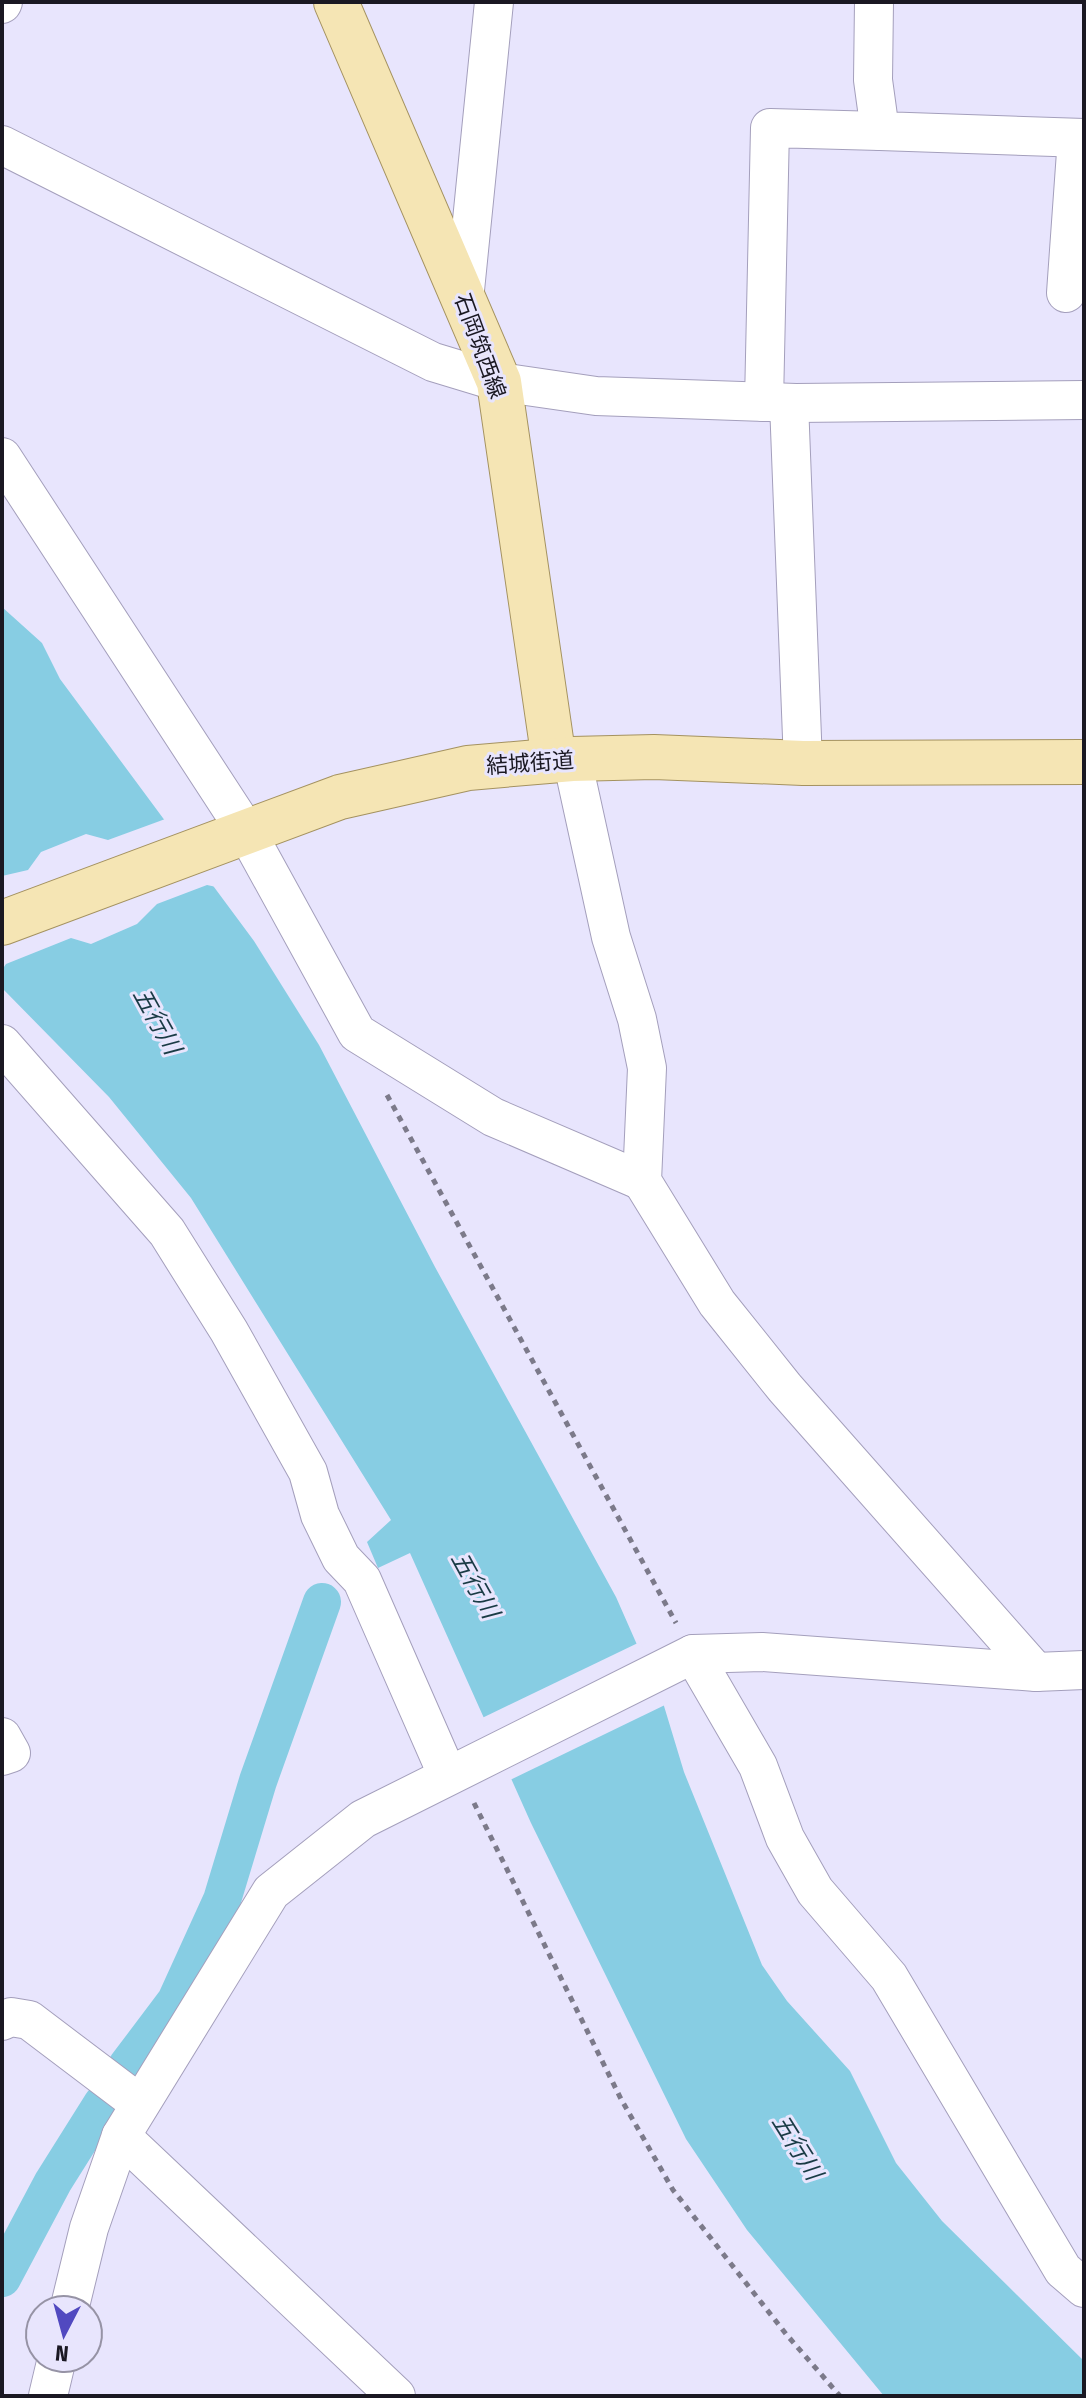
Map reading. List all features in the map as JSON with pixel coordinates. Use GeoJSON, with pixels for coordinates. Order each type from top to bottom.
{"type":"FeatureCollection","features":[{"type":"Feature","properties":{"kind":"main road","name":"石岡筑西線"},"geometry":{"type":"LineString","coordinates":[[336,2],[499,382],[563,759]]}},
{"type":"Feature","properties":{"kind":"main road","name":"結城街道"},"geometry":{"type":"LineString","coordinates":[[2,923],[340,797],[404,780],[468,768],[563,759],[654,757],[803,763],[1084,762]]}},
{"type":"Feature","properties":{"kind":"street"},"geometry":{"type":"LineString","coordinates":[[464,300],[494,2]]}},
{"type":"Feature","properties":{"kind":"street"},"geometry":{"type":"LineString","coordinates":[[874,2],[873,80],[880,131]]}},
{"type":"Feature","properties":{"kind":"street"},"geometry":{"type":"LineString","coordinates":[[803,763],[776,402],[770,128],[1081,138],[1066,293]]}},
{"type":"Feature","properties":{"kind":"street"},"geometry":{"type":"LineString","coordinates":[[2,145],[433,362],[499,382],[596,396],[776,402],[1084,400]]}},
{"type":"Feature","properties":{"kind":"street"},"geometry":{"type":"LineString","coordinates":[[2,457],[239,834],[357,1033],[493,1117],[642,1181]]}},
{"type":"Feature","properties":{"kind":"street"},"geometry":{"type":"LineString","coordinates":[[563,759],[611,937],[637,1019],[647,1068],[642,1181],[717,1303],[785,1388],[1036,1672]]}},
{"type":"Feature","properties":{"kind":"street"},"geometry":{"type":"LineString","coordinates":[[2,1044],[167,1232],[229,1331],[308,1472],[320,1515],[341,1558],[362,1580],[458,1769]]}},
{"type":"Feature","properties":{"kind":"street"},"geometry":{"type":"LineString","coordinates":[[73,2294],[89,2228],[121,2136],[140,2104],[271,1892],[363,1819],[685,1657],[762,1652],[1036,1672],[1084,1670]]}},
{"type":"Feature","properties":{"kind":"street"},"geometry":{"type":"LineString","coordinates":[[685,1657],[758,1766],[785,1838],[815,1891],[889,1977],[1063,2270],[1084,2288]]}},
{"type":"Feature","properties":{"kind":"street"},"geometry":{"type":"LineString","coordinates":[[2,1737],[11,1753],[2,1756]]}},
{"type":"Feature","properties":{"kind":"street"},"geometry":{"type":"LineString","coordinates":[[2,2021],[11,2017],[29,2020],[140,2104]]}},
{"type":"Feature","properties":{"kind":"street"},"geometry":{"type":"LineString","coordinates":[[121,2136],[396,2396]]}},
{"type":"Feature","properties":{"kind":"street"},"geometry":{"type":"LineString","coordinates":[[48,2396],[53,2374]]}},
{"type":"Feature","properties":{"kind":"path"},"geometry":{"type":"LineString","coordinates":[[383,1087],[685,1657]]}},
{"type":"Feature","properties":{"kind":"path"},"geometry":{"type":"LineString","coordinates":[[458,1769],[621,2099],[673,2190],[786,2334],[840,2396]]}},
{"type":"Feature","properties":{"kind":"water","name":"五行川"},"geometry":{"type":"Polygon","coordinates":[[[2,607],[42,643],[60,679],[254,941],[319,1045],[435,1267],[616,1597],[664,1706],[684,1772],[762,1965],[787,2001],[850,2071],[896,2163],[942,2221],[1084,2361],[1084,2396],[884,2396],[747,2230],[686,2139],[531,1823],[410,1553],[378,1568],[367,1542],[391,1520],[191,1198],[109,1097],[2,988],[2,607]]]}},
{"type":"Feature","properties":{"kind":"pier"},"geometry":{"type":"Polygon","coordinates":[[[168,818],[221,888],[207,885],[157,904],[137,924],[91,944],[71,938],[6,964],[2,970],[2,876],[28,870],[41,852],[86,834],[108,840],[168,818]]]}},
{"type":"Feature","properties":{"kind":"pier"},"geometry":{"type":"Polygon","coordinates":[[[640,1642],[667,1704],[508,1781],[480,1719],[640,1642]]]}},
{"type":"Feature","properties":{"kind":"waterway"},"geometry":{"type":"LineString","coordinates":[[127,2066],[176,2001],[222,1900],[258,1781],[322,1602]]}},
{"type":"Feature","properties":{"kind":"waterway"},"geometry":{"type":"LineString","coordinates":[[2,2278],[53,2182],[102,2104]]}}]}
